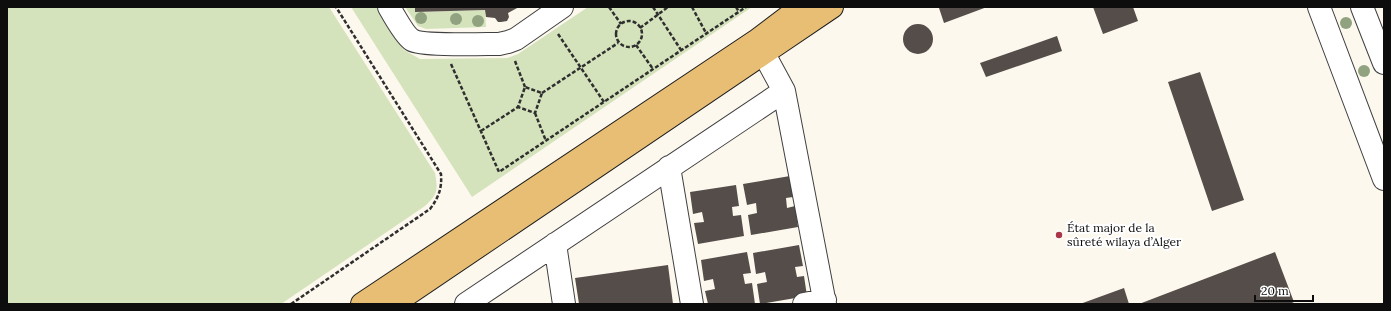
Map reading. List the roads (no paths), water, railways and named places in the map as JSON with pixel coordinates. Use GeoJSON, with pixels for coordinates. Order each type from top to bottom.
{"type":"FeatureCollection","features":[{"type":"Feature","properties":{"kind":"main road"},"geometry":{"type":"LineString","coordinates":[[393,304],[760,47],[801,7]]}},
{"type":"Feature","properties":{"kind":"main road"},"geometry":{"type":"LineString","coordinates":[[362,304],[760,47],[832,7]]}},
{"type":"Feature","properties":{"kind":"lane"},"geometry":{"type":"LineString","coordinates":[[389,7],[411,40],[424,43],[498,44],[508,42],[516,39],[554,12]]}},
{"type":"Feature","properties":{"kind":"lane"},"geometry":{"type":"LineString","coordinates":[[1319,7],[1384,179]]}},
{"type":"Feature","properties":{"kind":"lane"},"geometry":{"type":"LineString","coordinates":[[1362,7],[1383,55]]}},
{"type":"Feature","properties":{"kind":"lane"},"geometry":{"type":"LineString","coordinates":[[760,47],[784,91],[818,303]]}},
{"type":"Feature","properties":{"kind":"lane"},"geometry":{"type":"LineString","coordinates":[[466,304],[784,91]]}},
{"type":"Feature","properties":{"kind":"lane"},"geometry":{"type":"LineString","coordinates":[[669,167],[692,304]]}},
{"type":"Feature","properties":{"kind":"lane"},"geometry":{"type":"LineString","coordinates":[[555,244],[564,304]]}},
{"type":"Feature","properties":{"kind":"place","name":"État major de la sûreté wilaya d’Alger"},"geometry":{"type":"Point","coordinates":[1059,235]}}]}
